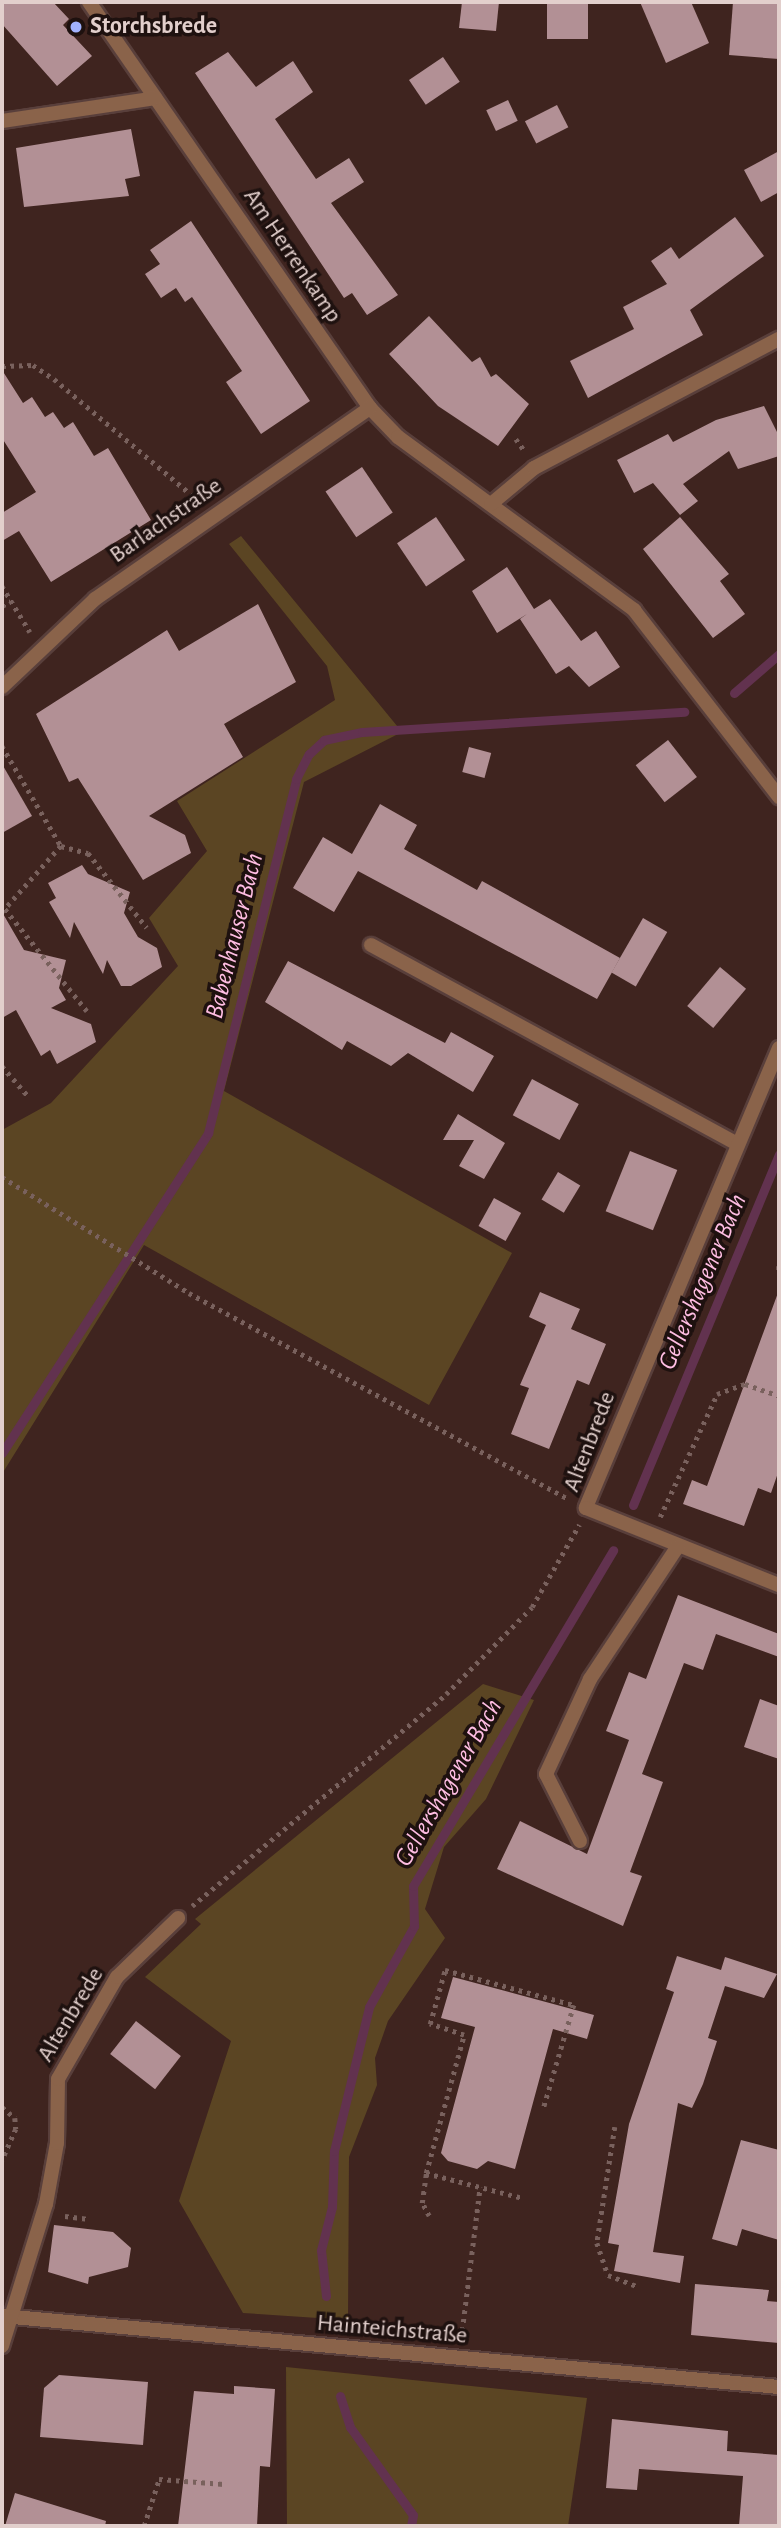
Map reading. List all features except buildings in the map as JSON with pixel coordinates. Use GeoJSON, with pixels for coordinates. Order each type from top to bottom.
{"type":"FeatureCollection","features":[{"type":"Feature","properties":{"kind":"street","name":"Am Herrenkamp"},"geometry":{"type":"LineString","coordinates":[[89,2],[370,408],[491,504],[634,610],[779,797]]}},
{"type":"Feature","properties":{"kind":"street"},"geometry":{"type":"LineString","coordinates":[[2,121],[155,98]]}},
{"type":"Feature","properties":{"kind":"street"},"geometry":{"type":"LineString","coordinates":[[491,504],[534,468],[779,339]]}},
{"type":"Feature","properties":{"kind":"street","name":"Barlachstraße"},"geometry":{"type":"LineString","coordinates":[[2,687],[40,648],[214,513],[370,408]]}},
{"type":"Feature","properties":{"kind":"street"},"geometry":{"type":"LineString","coordinates":[[371,945],[737,1144]]}},
{"type":"Feature","properties":{"kind":"street","name":"Altenbrede"},"geometry":{"type":"LineString","coordinates":[[779,1048],[586,1508],[779,1585]]}},
{"type":"Feature","properties":{"kind":"street"},"geometry":{"type":"LineString","coordinates":[[580,1841],[546,1774],[590,1679],[678,1546]]}},
{"type":"Feature","properties":{"kind":"street","name":"Altenbrede"},"geometry":{"type":"LineString","coordinates":[[2,2346],[6,2318],[46,2204],[57,2143],[58,2080],[117,1977],[178,1919]]}},
{"type":"Feature","properties":{"kind":"street","name":"Hainteichstraße"},"geometry":{"type":"LineString","coordinates":[[6,2318],[779,2387]]}},
{"type":"Feature","properties":{"kind":"path"},"geometry":{"type":"LineString","coordinates":[[2,366],[33,365],[44,372],[214,513]]}},
{"type":"Feature","properties":{"kind":"path"},"geometry":{"type":"LineString","coordinates":[[2,586],[40,648]]}},
{"type":"Feature","properties":{"kind":"path"},"geometry":{"type":"LineString","coordinates":[[2,606],[11,601]]}},
{"type":"Feature","properties":{"kind":"path"},"geometry":{"type":"LineString","coordinates":[[2,746],[61,846],[88,853],[147,928]]}},
{"type":"Feature","properties":{"kind":"path"},"geometry":{"type":"LineString","coordinates":[[61,846],[3,911],[87,1011]]}},
{"type":"Feature","properties":{"kind":"path"},"geometry":{"type":"LineString","coordinates":[[2,1066],[27,1094]]}},
{"type":"Feature","properties":{"kind":"path"},"geometry":{"type":"LineString","coordinates":[[2,1177],[138,1261],[586,1508],[554,1575],[498,1643],[386,1746],[178,1919]]}},
{"type":"Feature","properties":{"kind":"path"},"geometry":{"type":"LineString","coordinates":[[779,1266],[779,1272]]}},
{"type":"Feature","properties":{"kind":"path"},"geometry":{"type":"LineString","coordinates":[[651,1535],[716,1394],[745,1384],[779,1396]]}},
{"type":"Feature","properties":{"kind":"path"},"geometry":{"type":"LineString","coordinates":[[429,2216],[422,2203],[426,2173],[464,2035],[429,2024],[445,1970],[574,2005],[544,2107]]}},
{"type":"Feature","properties":{"kind":"path"},"geometry":{"type":"LineString","coordinates":[[2,2107],[16,2129],[2,2160]]}},
{"type":"Feature","properties":{"kind":"path"},"geometry":{"type":"LineString","coordinates":[[615,2127],[597,2243],[608,2275],[618,2284],[639,2287]]}},
{"type":"Feature","properties":{"kind":"path"},"geometry":{"type":"LineString","coordinates":[[426,2173],[523,2198]]}},
{"type":"Feature","properties":{"kind":"path"},"geometry":{"type":"LineString","coordinates":[[459,2358],[480,2187]]}},
{"type":"Feature","properties":{"kind":"path"},"geometry":{"type":"LineString","coordinates":[[144,2526],[159,2479],[224,2484]]}},
{"type":"Feature","properties":{"kind":"shaded area"},"geometry":{"type":"Polygon","coordinates":[[[241,536],[402,732],[304,782],[224,1091],[512,1253],[429,1405],[144,1245],[2,1474],[2,1130],[51,1103],[178,966],[149,918],[207,851],[177,801],[335,700],[327,666],[229,544],[241,536]]]}},
{"type":"Feature","properties":{"kind":"shaded area"},"geometry":{"type":"Polygon","coordinates":[[[483,1684],[534,1700],[486,1799],[444,1847],[425,1909],[445,1938],[388,2021],[375,2058],[377,2085],[349,2157],[348,2320],[243,2313],[179,2201],[231,2041],[145,1977],[201,1924],[195,1919],[483,1684]]]}},
{"type":"Feature","properties":{"kind":"shaded area"},"geometry":{"type":"Polygon","coordinates":[[[286,2367],[587,2398],[568,2526],[287,2526],[286,2367]]]}},
{"type":"Feature","properties":{"kind":"waterway","name":"Babenhauser Bach"},"geometry":{"type":"LineString","coordinates":[[734,693],[779,654]]}},
{"type":"Feature","properties":{"kind":"waterway","name":"Babenhauser Bach"},"geometry":{"type":"LineString","coordinates":[[2,1453],[208,1133],[296,779],[309,754],[324,740],[362,732],[684,712]]}},
{"type":"Feature","properties":{"kind":"waterway","name":"Gellershagener Bach"},"geometry":{"type":"LineString","coordinates":[[633,1505],[779,1154]]}},
{"type":"Feature","properties":{"kind":"waterway","name":"Gellershagener Bach"},"geometry":{"type":"LineString","coordinates":[[326,2296],[321,2250],[332,2207],[334,2151],[369,2007],[414,1926],[413,1886],[613,1550]]}},
{"type":"Feature","properties":{"kind":"waterway","name":"Gellershagener Bach"},"geometry":{"type":"LineString","coordinates":[[340,2396],[350,2427],[413,2515],[411,2526]]}},
{"type":"Feature","properties":{"kind":"place","name":"Storchsbrede"},"geometry":{"type":"Point","coordinates":[76,27]}}]}
